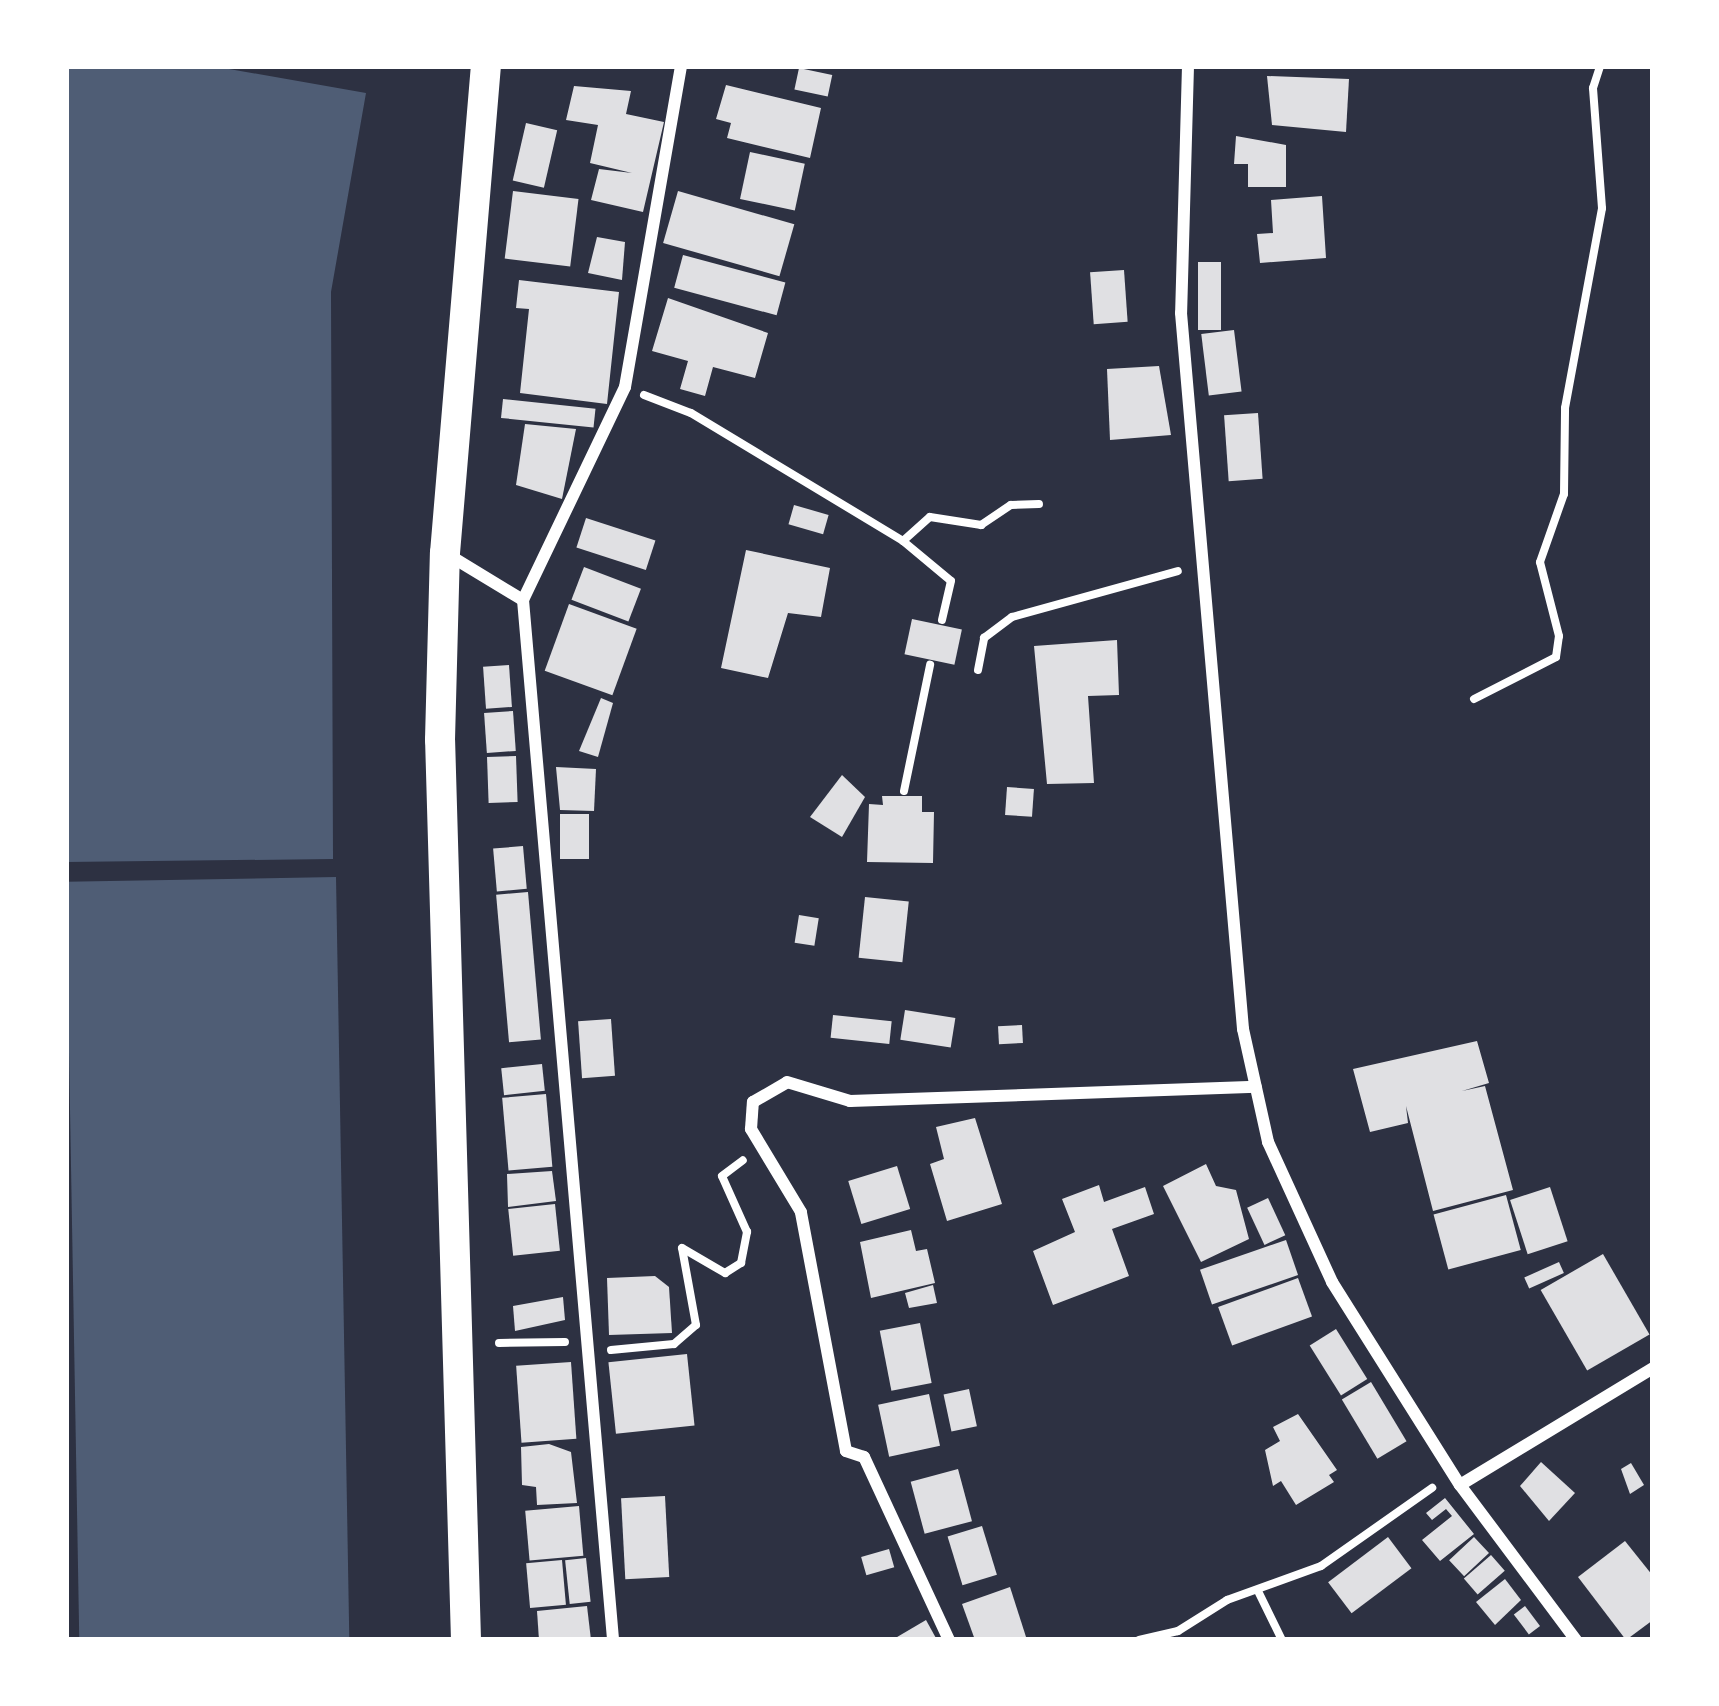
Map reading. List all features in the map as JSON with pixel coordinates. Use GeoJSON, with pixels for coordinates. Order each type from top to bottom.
{"type":"FeatureCollection","features":[{"type":"Feature","properties":{"kind":"main road"},"geometry":{"type":"LineString","coordinates":[[466,1640],[440,740],[445,553],[486,66]]}},
{"type":"Feature","properties":{"kind":"street"},"geometry":{"type":"LineString","coordinates":[[614,1640],[523,600],[625,387],[681,66]]}},
{"type":"Feature","properties":{"kind":"street"},"geometry":{"type":"LineString","coordinates":[[1188,66],[1181,313],[1243,1029],[1268,1142],[1332,1282],[1456,1479],[1576,1640]]}},
{"type":"Feature","properties":{"kind":"street"},"geometry":{"type":"LineString","coordinates":[[445,553],[523,600]]}},
{"type":"Feature","properties":{"kind":"street"},"geometry":{"type":"LineString","coordinates":[[949,1640],[864,1457],[846,1451],[801,1212],[751,1129],[753,1102],[787,1082],[850,1101],[1256,1088]]}},
{"type":"Feature","properties":{"kind":"street"},"geometry":{"type":"LineString","coordinates":[[1456,1479],[1653,1368]]}},
{"type":"Feature","properties":{"kind":"path"},"geometry":{"type":"LineString","coordinates":[[1474,699],[1556,657],[1559,636],[1540,562],[1564,494],[1565,408],[1602,208],[1593,88],[1600,66]]}},
{"type":"Feature","properties":{"kind":"path"},"geometry":{"type":"LineString","coordinates":[[625,387],[691,413],[903,541],[951,580],[942,620]]}},
{"type":"Feature","properties":{"kind":"path"},"geometry":{"type":"LineString","coordinates":[[903,541],[930,518],[982,525],[1012,505],[1039,504]]}},
{"type":"Feature","properties":{"kind":"path"},"geometry":{"type":"LineString","coordinates":[[978,670],[984,638],[1012,617],[1203,564]]}},
{"type":"Feature","properties":{"kind":"path"},"geometry":{"type":"LineString","coordinates":[[904,791],[930,665]]}},
{"type":"Feature","properties":{"kind":"path"},"geometry":{"type":"LineString","coordinates":[[499,1343],[585,1347],[687,1337],[696,1325],[682,1248],[725,1273],[741,1263],[747,1232],[722,1176],[763,1145]]}},
{"type":"Feature","properties":{"kind":"path"},"geometry":{"type":"LineString","coordinates":[[1139,1640],[1178,1631],[1339,1556],[1456,1479]]}},
{"type":"Feature","properties":{"kind":"path"},"geometry":{"type":"LineString","coordinates":[[1258,1591],[1282,1640]]}},
{"type":"Feature","properties":{"kind":"water"},"geometry":{"type":"Polygon","coordinates":[[[66,66],[212,66],[366,93],[331,292],[333,859],[66,862],[66,66]]]}},
{"type":"Feature","properties":{"kind":"water"},"geometry":{"type":"Polygon","coordinates":[[[336,877],[349,1640],[79,1640],[66,882],[336,877]]]}},
{"type":"Feature","properties":{"kind":"building"},"geometry":{"type":"Polygon","coordinates":[[[799,68],[832,75],[828,97],[794,90],[799,68]]]}},
{"type":"Feature","properties":{"kind":"building"},"geometry":{"type":"Polygon","coordinates":[[[1267,76],[1349,79],[1346,132],[1272,125],[1267,76]]]}},
{"type":"Feature","properties":{"kind":"building"},"geometry":{"type":"Polygon","coordinates":[[[726,85],[821,108],[810,158],[727,138],[731,123],[716,119],[726,85]]]}},
{"type":"Feature","properties":{"kind":"building"},"geometry":{"type":"Polygon","coordinates":[[[574,86],[631,91],[626,114],[664,122],[643,212],[591,200],[599,169],[632,173],[590,163],[598,125],[566,120],[574,86]]]}},
{"type":"Feature","properties":{"kind":"building"},"geometry":{"type":"Polygon","coordinates":[[[526,123],[557,130],[544,188],[513,180],[526,123]]]}},
{"type":"Feature","properties":{"kind":"building"},"geometry":{"type":"Polygon","coordinates":[[[1236,136],[1286,145],[1286,187],[1248,187],[1248,164],[1234,164],[1236,136]]]}},
{"type":"Feature","properties":{"kind":"building"},"geometry":{"type":"Polygon","coordinates":[[[750,152],[805,164],[795,211],[740,199],[750,152]]]}},
{"type":"Feature","properties":{"kind":"building"},"geometry":{"type":"Polygon","coordinates":[[[513,191],[579,199],[570,267],[505,258],[513,191]]]}},
{"type":"Feature","properties":{"kind":"building"},"geometry":{"type":"Polygon","coordinates":[[[678,191],[794,224],[779,276],[663,243],[678,191]]]}},
{"type":"Feature","properties":{"kind":"building"},"geometry":{"type":"Polygon","coordinates":[[[1322,196],[1326,258],[1260,263],[1257,234],[1273,233],[1271,200],[1322,196]]]}},
{"type":"Feature","properties":{"kind":"building"},"geometry":{"type":"Polygon","coordinates":[[[597,237],[625,242],[622,280],[588,273],[597,237]]]}},
{"type":"Feature","properties":{"kind":"building"},"geometry":{"type":"Polygon","coordinates":[[[683,255],[785,282],[777,315],[674,288],[683,255]]]}},
{"type":"Feature","properties":{"kind":"building"},"geometry":{"type":"Polygon","coordinates":[[[1198,262],[1221,262],[1221,330],[1198,330],[1198,262]]]}},
{"type":"Feature","properties":{"kind":"building"},"geometry":{"type":"Polygon","coordinates":[[[1124,270],[1128,322],[1094,324],[1090,272],[1124,270]]]}},
{"type":"Feature","properties":{"kind":"building"},"geometry":{"type":"Polygon","coordinates":[[[519,280],[619,292],[607,404],[520,393],[529,309],[516,308],[519,280]]]}},
{"type":"Feature","properties":{"kind":"building"},"geometry":{"type":"Polygon","coordinates":[[[668,298],[768,333],[755,378],[713,367],[705,396],[680,389],[688,361],[652,351],[668,298]]]}},
{"type":"Feature","properties":{"kind":"building"},"geometry":{"type":"Polygon","coordinates":[[[1234,330],[1242,392],[1209,396],[1201,334],[1234,330]]]}},
{"type":"Feature","properties":{"kind":"building"},"geometry":{"type":"Polygon","coordinates":[[[1159,366],[1171,435],[1110,440],[1107,369],[1159,366]]]}},
{"type":"Feature","properties":{"kind":"building"},"geometry":{"type":"Polygon","coordinates":[[[503,399],[595,409],[594,428],[501,418],[503,399]]]}},
{"type":"Feature","properties":{"kind":"building"},"geometry":{"type":"Polygon","coordinates":[[[1258,413],[1263,479],[1229,481],[1224,415],[1258,413]]]}},
{"type":"Feature","properties":{"kind":"building"},"geometry":{"type":"Polygon","coordinates":[[[525,424],[576,429],[562,499],[516,485],[525,424]]]}},
{"type":"Feature","properties":{"kind":"building"},"geometry":{"type":"Polygon","coordinates":[[[794,505],[829,515],[823,534],[788,524],[794,505]]]}},
{"type":"Feature","properties":{"kind":"building"},"geometry":{"type":"Polygon","coordinates":[[[586,518],[655,541],[646,570],[576,547],[586,518]]]}},
{"type":"Feature","properties":{"kind":"building"},"geometry":{"type":"Polygon","coordinates":[[[746,550],[830,568],[821,617],[788,613],[768,678],[721,668],[746,550]]]}},
{"type":"Feature","properties":{"kind":"building"},"geometry":{"type":"Polygon","coordinates":[[[584,567],[641,589],[628,622],[571,600],[584,567]]]}},
{"type":"Feature","properties":{"kind":"building"},"geometry":{"type":"Polygon","coordinates":[[[569,604],[637,629],[612,695],[545,671],[569,604]]]}},
{"type":"Feature","properties":{"kind":"building"},"geometry":{"type":"Polygon","coordinates":[[[912,619],[962,630],[954,665],[905,654],[912,619]]]}},
{"type":"Feature","properties":{"kind":"building"},"geometry":{"type":"Polygon","coordinates":[[[1117,640],[1119,695],[1088,696],[1094,783],[1047,784],[1034,646],[1117,640]]]}},
{"type":"Feature","properties":{"kind":"building"},"geometry":{"type":"Polygon","coordinates":[[[509,665],[512,707],[486,709],[483,667],[509,665]]]}},
{"type":"Feature","properties":{"kind":"building"},"geometry":{"type":"Polygon","coordinates":[[[601,698],[613,703],[598,757],[579,751],[601,698]]]}},
{"type":"Feature","properties":{"kind":"building"},"geometry":{"type":"Polygon","coordinates":[[[513,711],[516,751],[487,753],[484,713],[513,711]]]}},
{"type":"Feature","properties":{"kind":"building"},"geometry":{"type":"Polygon","coordinates":[[[516,756],[518,802],[489,803],[487,757],[516,756]]]}},
{"type":"Feature","properties":{"kind":"building"},"geometry":{"type":"Polygon","coordinates":[[[556,767],[596,769],[594,811],[560,810],[556,767]]]}},
{"type":"Feature","properties":{"kind":"building"},"geometry":{"type":"Polygon","coordinates":[[[842,775],[865,797],[842,837],[810,817],[842,775]]]}},
{"type":"Feature","properties":{"kind":"building"},"geometry":{"type":"Polygon","coordinates":[[[1007,787],[1034,789],[1032,817],[1005,815],[1007,787]]]}},
{"type":"Feature","properties":{"kind":"building"},"geometry":{"type":"Polygon","coordinates":[[[882,796],[922,796],[922,812],[934,812],[933,863],[867,862],[869,804],[883,805],[882,796]]]}},
{"type":"Feature","properties":{"kind":"building"},"geometry":{"type":"Polygon","coordinates":[[[560,814],[589,814],[589,859],[560,859],[560,814]]]}},
{"type":"Feature","properties":{"kind":"building"},"geometry":{"type":"Polygon","coordinates":[[[523,846],[527,889],[497,891],[493,849],[523,846]]]}},
{"type":"Feature","properties":{"kind":"building"},"geometry":{"type":"Polygon","coordinates":[[[528,892],[541,1039],[509,1042],[496,895],[528,892]]]}},
{"type":"Feature","properties":{"kind":"building"},"geometry":{"type":"Polygon","coordinates":[[[865,897],[909,902],[902,962],[859,958],[865,897]]]}},
{"type":"Feature","properties":{"kind":"building"},"geometry":{"type":"Polygon","coordinates":[[[799,915],[819,918],[814,946],[795,943],[799,915]]]}},
{"type":"Feature","properties":{"kind":"building"},"geometry":{"type":"Polygon","coordinates":[[[905,1010],[955,1018],[951,1048],[900,1040],[905,1010]]]}},
{"type":"Feature","properties":{"kind":"building"},"geometry":{"type":"Polygon","coordinates":[[[833,1015],[892,1021],[889,1044],[831,1038],[833,1015]]]}},
{"type":"Feature","properties":{"kind":"building"},"geometry":{"type":"Polygon","coordinates":[[[611,1019],[615,1076],[582,1078],[578,1021],[611,1019]]]}},
{"type":"Feature","properties":{"kind":"building"},"geometry":{"type":"Polygon","coordinates":[[[1022,1025],[1023,1043],[999,1044],[998,1026],[1022,1025]]]}},
{"type":"Feature","properties":{"kind":"building"},"geometry":{"type":"Polygon","coordinates":[[[1477,1041],[1489,1083],[1462,1091],[1485,1086],[1513,1190],[1433,1211],[1406,1106],[1408,1123],[1370,1132],[1353,1069],[1477,1041]]]}},
{"type":"Feature","properties":{"kind":"building"},"geometry":{"type":"Polygon","coordinates":[[[542,1064],[545,1091],[504,1095],[501,1068],[542,1064]]]}},
{"type":"Feature","properties":{"kind":"building"},"geometry":{"type":"Polygon","coordinates":[[[546,1094],[552,1167],[509,1171],[502,1098],[546,1094]]]}},
{"type":"Feature","properties":{"kind":"building"},"geometry":{"type":"Polygon","coordinates":[[[975,1118],[1002,1204],[947,1221],[930,1164],[944,1159],[936,1127],[975,1118]]]}},
{"type":"Feature","properties":{"kind":"building"},"geometry":{"type":"Polygon","coordinates":[[[1206,1164],[1216,1186],[1236,1190],[1249,1239],[1201,1262],[1163,1186],[1206,1164]]]}},
{"type":"Feature","properties":{"kind":"building"},"geometry":{"type":"Polygon","coordinates":[[[897,1166],[910,1209],[861,1224],[848,1181],[897,1166]]]}},
{"type":"Feature","properties":{"kind":"building"},"geometry":{"type":"Polygon","coordinates":[[[552,1171],[556,1201],[508,1207],[507,1174],[552,1171]]]}},
{"type":"Feature","properties":{"kind":"building"},"geometry":{"type":"Polygon","coordinates":[[[1099,1185],[1104,1202],[1145,1187],[1154,1214],[1112,1229],[1129,1276],[1053,1305],[1033,1251],[1075,1232],[1062,1199],[1099,1185]]]}},
{"type":"Feature","properties":{"kind":"building"},"geometry":{"type":"Polygon","coordinates":[[[1550,1187],[1568,1241],[1528,1254],[1510,1200],[1550,1187]]]}},
{"type":"Feature","properties":{"kind":"building"},"geometry":{"type":"Polygon","coordinates":[[[1506,1195],[1521,1250],[1448,1269],[1434,1214],[1506,1195]]]}},
{"type":"Feature","properties":{"kind":"building"},"geometry":{"type":"Polygon","coordinates":[[[1268,1198],[1285,1235],[1264,1245],[1247,1208],[1268,1198]]]}},
{"type":"Feature","properties":{"kind":"building"},"geometry":{"type":"Polygon","coordinates":[[[555,1204],[560,1251],[513,1256],[508,1209],[555,1204]]]}},
{"type":"Feature","properties":{"kind":"building"},"geometry":{"type":"Polygon","coordinates":[[[911,1230],[916,1251],[927,1249],[935,1283],[871,1298],[860,1242],[911,1230]]]}},
{"type":"Feature","properties":{"kind":"building"},"geometry":{"type":"Polygon","coordinates":[[[1286,1240],[1298,1275],[1212,1305],[1200,1270],[1286,1240]]]}},
{"type":"Feature","properties":{"kind":"building"},"geometry":{"type":"Polygon","coordinates":[[[1603,1254],[1650,1335],[1587,1371],[1541,1290],[1603,1254]]]}},
{"type":"Feature","properties":{"kind":"building"},"geometry":{"type":"Polygon","coordinates":[[[1559,1262],[1564,1273],[1529,1288],[1524,1277],[1559,1262]]]}},
{"type":"Feature","properties":{"kind":"building"},"geometry":{"type":"Polygon","coordinates":[[[655,1276],[669,1287],[672,1333],[609,1335],[607,1278],[655,1276]]]}},
{"type":"Feature","properties":{"kind":"building"},"geometry":{"type":"Polygon","coordinates":[[[1298,1278],[1312,1317],[1232,1346],[1218,1307],[1298,1278]]]}},
{"type":"Feature","properties":{"kind":"building"},"geometry":{"type":"Polygon","coordinates":[[[933,1285],[937,1303],[909,1308],[905,1293],[933,1285]]]}},
{"type":"Feature","properties":{"kind":"building"},"geometry":{"type":"Polygon","coordinates":[[[563,1297],[565,1320],[515,1331],[513,1306],[563,1297]]]}},
{"type":"Feature","properties":{"kind":"building"},"geometry":{"type":"Polygon","coordinates":[[[920,1323],[932,1383],[891,1391],[880,1331],[920,1323]]]}},
{"type":"Feature","properties":{"kind":"building"},"geometry":{"type":"Polygon","coordinates":[[[1336,1329],[1367,1379],[1341,1395],[1310,1345],[1336,1329]]]}},
{"type":"Feature","properties":{"kind":"building"},"geometry":{"type":"Polygon","coordinates":[[[687,1354],[695,1426],[616,1434],[608,1362],[687,1354]]]}},
{"type":"Feature","properties":{"kind":"building"},"geometry":{"type":"Polygon","coordinates":[[[571,1362],[576,1439],[522,1443],[516,1366],[571,1362]]]}},
{"type":"Feature","properties":{"kind":"building"},"geometry":{"type":"Polygon","coordinates":[[[1371,1382],[1407,1441],[1377,1459],[1342,1400],[1371,1382]]]}},
{"type":"Feature","properties":{"kind":"building"},"geometry":{"type":"Polygon","coordinates":[[[969,1389],[977,1426],[951,1432],[944,1394],[969,1389]]]}},
{"type":"Feature","properties":{"kind":"building"},"geometry":{"type":"Polygon","coordinates":[[[929,1394],[940,1446],[889,1457],[878,1405],[929,1394]]]}},
{"type":"Feature","properties":{"kind":"building"},"geometry":{"type":"Polygon","coordinates":[[[1298,1414],[1337,1470],[1329,1475],[1334,1482],[1296,1505],[1281,1481],[1273,1486],[1265,1450],[1280,1441],[1273,1427],[1298,1414]]]}},
{"type":"Feature","properties":{"kind":"building"},"geometry":{"type":"Polygon","coordinates":[[[549,1444],[571,1452],[577,1503],[537,1505],[536,1487],[522,1485],[521,1447],[549,1444]]]}},
{"type":"Feature","properties":{"kind":"building"},"geometry":{"type":"Polygon","coordinates":[[[1541,1462],[1575,1493],[1549,1521],[1520,1486],[1541,1462]]]}},
{"type":"Feature","properties":{"kind":"building"},"geometry":{"type":"Polygon","coordinates":[[[1631,1463],[1644,1485],[1630,1494],[1621,1469],[1631,1463]]]}},
{"type":"Feature","properties":{"kind":"building"},"geometry":{"type":"Polygon","coordinates":[[[958,1469],[972,1521],[925,1534],[911,1482],[958,1469]]]}},
{"type":"Feature","properties":{"kind":"building"},"geometry":{"type":"Polygon","coordinates":[[[665,1496],[669,1577],[625,1579],[621,1498],[665,1496]]]}},
{"type":"Feature","properties":{"kind":"building"},"geometry":{"type":"Polygon","coordinates":[[[1445,1498],[1474,1534],[1440,1561],[1422,1540],[1452,1516],[1446,1509],[1432,1520],[1426,1513],[1445,1498]]]}},
{"type":"Feature","properties":{"kind":"building"},"geometry":{"type":"Polygon","coordinates":[[[579,1506],[583,1556],[530,1561],[525,1511],[579,1506]]]}},
{"type":"Feature","properties":{"kind":"building"},"geometry":{"type":"Polygon","coordinates":[[[982,1526],[997,1575],[962,1585],[948,1537],[982,1526]]]}},
{"type":"Feature","properties":{"kind":"building"},"geometry":{"type":"Polygon","coordinates":[[[1388,1537],[1411,1568],[1352,1613],[1328,1582],[1388,1537]]]}},
{"type":"Feature","properties":{"kind":"building"},"geometry":{"type":"Polygon","coordinates":[[[1474,1537],[1489,1553],[1464,1576],[1449,1560],[1474,1537]]]}},
{"type":"Feature","properties":{"kind":"building"},"geometry":{"type":"Polygon","coordinates":[[[1625,1541],[1653,1576],[1653,1620],[1626,1640],[1578,1577],[1625,1541]]]}},
{"type":"Feature","properties":{"kind":"building"},"geometry":{"type":"Polygon","coordinates":[[[889,1549],[894,1567],[866,1575],[861,1557],[889,1549]]]}},
{"type":"Feature","properties":{"kind":"building"},"geometry":{"type":"Polygon","coordinates":[[[1491,1555],[1505,1571],[1478,1594],[1464,1579],[1491,1555]]]}},
{"type":"Feature","properties":{"kind":"building"},"geometry":{"type":"Polygon","coordinates":[[[586,1558],[591,1602],[570,1604],[565,1560],[586,1558]]]}},
{"type":"Feature","properties":{"kind":"building"},"geometry":{"type":"Polygon","coordinates":[[[562,1560],[566,1605],[530,1608],[526,1563],[562,1560]]]}},
{"type":"Feature","properties":{"kind":"building"},"geometry":{"type":"Polygon","coordinates":[[[1505,1579],[1521,1600],[1495,1625],[1476,1602],[1505,1579]]]}},
{"type":"Feature","properties":{"kind":"building"},"geometry":{"type":"Polygon","coordinates":[[[1010,1587],[1027,1640],[975,1640],[962,1604],[1010,1587]]]}},
{"type":"Feature","properties":{"kind":"building"},"geometry":{"type":"Polygon","coordinates":[[[587,1606],[591,1640],[539,1640],[537,1611],[587,1606]]]}},
{"type":"Feature","properties":{"kind":"building"},"geometry":{"type":"Polygon","coordinates":[[[1525,1606],[1540,1626],[1529,1634],[1514,1614],[1525,1606]]]}},
{"type":"Feature","properties":{"kind":"building"},"geometry":{"type":"Polygon","coordinates":[[[926,1620],[937,1640],[892,1640],[926,1620]]]}}]}
